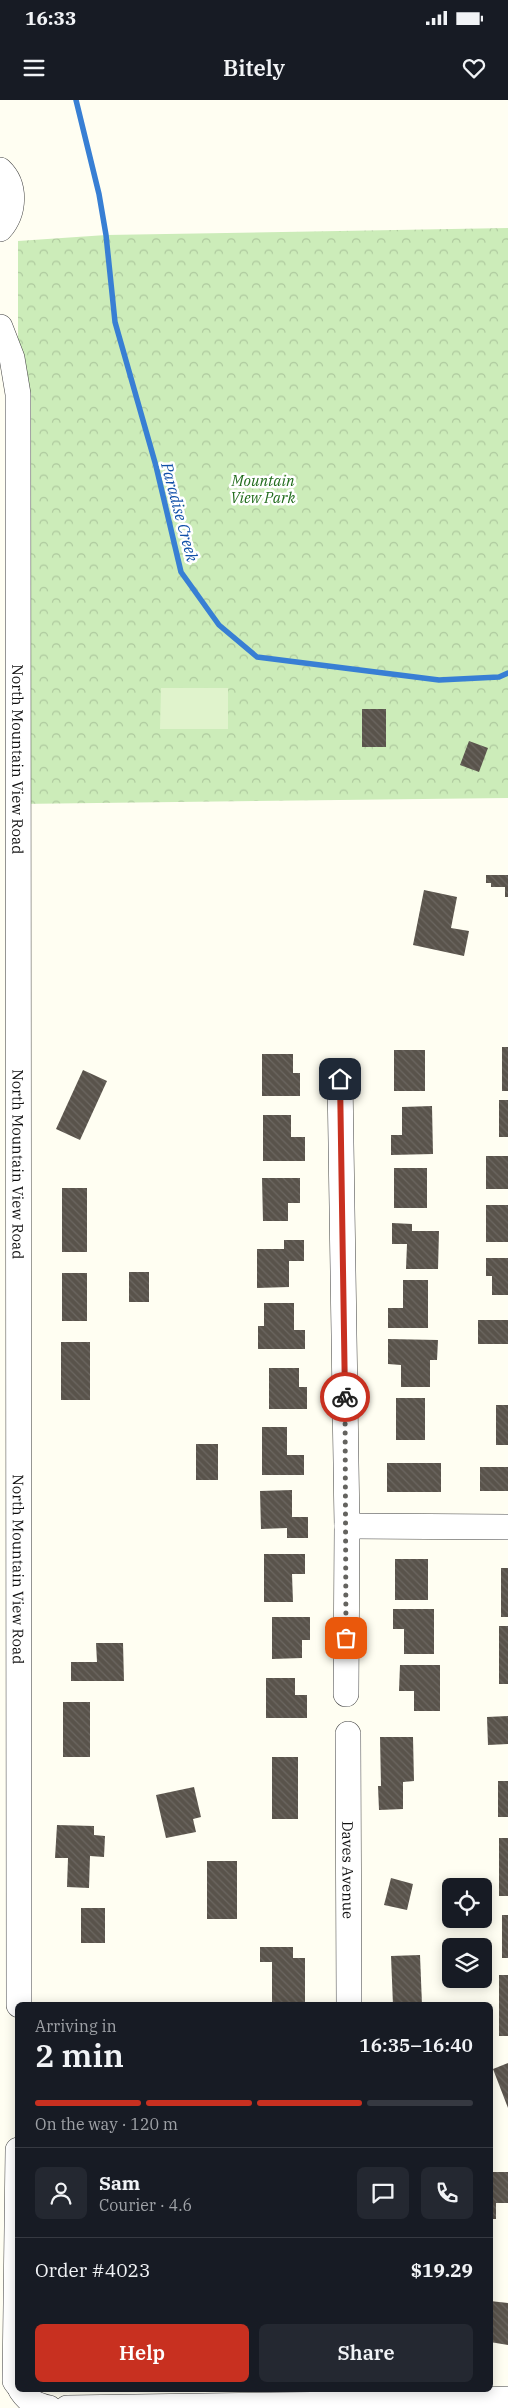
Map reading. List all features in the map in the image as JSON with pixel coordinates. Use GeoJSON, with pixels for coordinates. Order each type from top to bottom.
{"type":"FeatureCollection","features":[{"type":"Feature","properties":{"kind":"street"},"geometry":{"type":"LineString","coordinates":[[0,170],[10,185],[12,200],[9,214],[0,228]]}},
{"type":"Feature","properties":{"kind":"street","name":"North Mountain View Road"},"geometry":{"type":"LineString","coordinates":[[0,327],[12,358],[18,394],[10,1864],[18,2002]]}},
{"type":"Feature","properties":{"kind":"street"},"geometry":{"type":"LineString","coordinates":[[340,1079],[347,1526],[346,1694]]}},
{"type":"Feature","properties":{"kind":"street"},"geometry":{"type":"LineString","coordinates":[[347,1526],[508,1527]]}},
{"type":"Feature","properties":{"kind":"street","name":"Daves Avenue"},"geometry":{"type":"LineString","coordinates":[[348,1734],[349,2002]]}},
{"type":"Feature","properties":{"kind":"street"},"geometry":{"type":"LineString","coordinates":[[0,2154],[15,2152]]}},
{"type":"Feature","properties":{"kind":"street"},"geometry":{"type":"LineString","coordinates":[[22,2392],[36,2406],[49,2408]]}},
{"type":"Feature","properties":{"kind":"street"},"geometry":{"type":"LineString","coordinates":[[67,2408],[350,2397],[508,2400]]}},
{"type":"Feature","properties":{"kind":"green space","name":"Mountain View Park"},"geometry":{"type":"Polygon","coordinates":[[[508,228],[508,798],[18,804],[18,241],[106,235],[508,228]]]}},
{"type":"Feature","properties":{"kind":"green space"},"geometry":{"type":"Polygon","coordinates":[[[161,688],[228,688],[228,729],[160,729],[161,688]]]}},
{"type":"Feature","properties":{"kind":"building"},"geometry":{"type":"Polygon","coordinates":[[[362,709],[386,709],[386,747],[362,747],[362,709]]]}},
{"type":"Feature","properties":{"kind":"building"},"geometry":{"type":"Polygon","coordinates":[[[469,741],[488,748],[479,772],[460,765],[469,741]]]}},
{"type":"Feature","properties":{"kind":"building"},"geometry":{"type":"Polygon","coordinates":[[[486,875],[508,875],[508,897],[505,897],[505,887],[491,887],[491,883],[486,883],[486,875]]]}},
{"type":"Feature","properties":{"kind":"building"},"geometry":{"type":"Polygon","coordinates":[[[424,890],[457,897],[451,928],[469,931],[464,956],[413,945],[424,890]]]}},
{"type":"Feature","properties":{"kind":"building"},"geometry":{"type":"Polygon","coordinates":[[[502,1047],[508,1047],[508,1091],[502,1091],[502,1047]]]}},
{"type":"Feature","properties":{"kind":"building"},"geometry":{"type":"Polygon","coordinates":[[[394,1050],[425,1050],[425,1091],[394,1091],[394,1050]]]}},
{"type":"Feature","properties":{"kind":"building"},"geometry":{"type":"Polygon","coordinates":[[[262,1054],[293,1054],[293,1073],[300,1073],[300,1096],[262,1096],[262,1054]]]}},
{"type":"Feature","properties":{"kind":"building"},"geometry":{"type":"Polygon","coordinates":[[[83,1070],[107,1081],[80,1140],[56,1129],[83,1070]]]}},
{"type":"Feature","properties":{"kind":"building"},"geometry":{"type":"Polygon","coordinates":[[[499,1100],[508,1100],[508,1137],[499,1137],[499,1100]]]}},
{"type":"Feature","properties":{"kind":"building"},"geometry":{"type":"Polygon","coordinates":[[[432,1106],[433,1154],[391,1155],[391,1135],[402,1135],[402,1107],[432,1106]]]}},
{"type":"Feature","properties":{"kind":"building"},"geometry":{"type":"Polygon","coordinates":[[[263,1115],[291,1115],[291,1137],[305,1137],[305,1161],[263,1161],[263,1115]]]}},
{"type":"Feature","properties":{"kind":"building"},"geometry":{"type":"Polygon","coordinates":[[[486,1156],[508,1156],[508,1189],[486,1189],[486,1156]]]}},
{"type":"Feature","properties":{"kind":"building"},"geometry":{"type":"Polygon","coordinates":[[[394,1168],[427,1168],[427,1208],[394,1208],[394,1168]]]}},
{"type":"Feature","properties":{"kind":"building"},"geometry":{"type":"Polygon","coordinates":[[[262,1178],[300,1178],[300,1203],[288,1203],[288,1221],[263,1221],[262,1178]]]}},
{"type":"Feature","properties":{"kind":"building"},"geometry":{"type":"Polygon","coordinates":[[[62,1188],[87,1188],[87,1252],[62,1252],[62,1188]]]}},
{"type":"Feature","properties":{"kind":"building"},"geometry":{"type":"Polygon","coordinates":[[[486,1205],[508,1205],[508,1242],[486,1242],[486,1205]]]}},
{"type":"Feature","properties":{"kind":"building"},"geometry":{"type":"Polygon","coordinates":[[[392,1223],[412,1224],[412,1231],[439,1231],[438,1269],[406,1269],[407,1244],[392,1244],[392,1223]]]}},
{"type":"Feature","properties":{"kind":"building"},"geometry":{"type":"Polygon","coordinates":[[[284,1240],[304,1240],[304,1261],[289,1261],[289,1287],[257,1288],[257,1249],[284,1249],[284,1240]]]}},
{"type":"Feature","properties":{"kind":"building"},"geometry":{"type":"Polygon","coordinates":[[[486,1258],[508,1258],[508,1295],[492,1295],[492,1276],[486,1276],[486,1258]]]}},
{"type":"Feature","properties":{"kind":"building"},"geometry":{"type":"Polygon","coordinates":[[[129,1272],[149,1272],[149,1302],[129,1302],[129,1272]]]}},
{"type":"Feature","properties":{"kind":"building"},"geometry":{"type":"Polygon","coordinates":[[[62,1273],[87,1273],[87,1321],[62,1321],[62,1273]]]}},
{"type":"Feature","properties":{"kind":"building"},"geometry":{"type":"Polygon","coordinates":[[[403,1280],[428,1280],[428,1328],[388,1328],[388,1308],[403,1308],[403,1280]]]}},
{"type":"Feature","properties":{"kind":"building"},"geometry":{"type":"Polygon","coordinates":[[[264,1303],[294,1303],[294,1330],[305,1330],[305,1349],[258,1349],[258,1326],[264,1326],[264,1303]]]}},
{"type":"Feature","properties":{"kind":"building"},"geometry":{"type":"Polygon","coordinates":[[[478,1320],[508,1320],[508,1344],[478,1344],[478,1320]]]}},
{"type":"Feature","properties":{"kind":"building"},"geometry":{"type":"Polygon","coordinates":[[[388,1339],[438,1340],[437,1360],[430,1360],[430,1387],[401,1387],[401,1365],[388,1364],[388,1339]]]}},
{"type":"Feature","properties":{"kind":"building"},"geometry":{"type":"Polygon","coordinates":[[[61,1342],[90,1342],[90,1400],[61,1400],[61,1342]]]}},
{"type":"Feature","properties":{"kind":"building"},"geometry":{"type":"Polygon","coordinates":[[[269,1368],[299,1368],[299,1387],[307,1387],[307,1409],[269,1409],[269,1368]]]}},
{"type":"Feature","properties":{"kind":"building"},"geometry":{"type":"Polygon","coordinates":[[[396,1398],[425,1398],[425,1440],[396,1440],[396,1398]]]}},
{"type":"Feature","properties":{"kind":"building"},"geometry":{"type":"Polygon","coordinates":[[[496,1405],[508,1405],[508,1445],[496,1445],[496,1405]]]}},
{"type":"Feature","properties":{"kind":"building"},"geometry":{"type":"Polygon","coordinates":[[[262,1427],[287,1427],[287,1455],[304,1455],[304,1475],[262,1475],[262,1427]]]}},
{"type":"Feature","properties":{"kind":"building"},"geometry":{"type":"Polygon","coordinates":[[[196,1444],[218,1444],[218,1480],[196,1480],[196,1444]]]}},
{"type":"Feature","properties":{"kind":"building"},"geometry":{"type":"Polygon","coordinates":[[[387,1463],[441,1463],[441,1492],[387,1492],[387,1463]]]}},
{"type":"Feature","properties":{"kind":"building"},"geometry":{"type":"Polygon","coordinates":[[[480,1467],[508,1467],[508,1491],[480,1491],[480,1467]]]}},
{"type":"Feature","properties":{"kind":"building"},"geometry":{"type":"Polygon","coordinates":[[[292,1490],[292,1517],[308,1517],[308,1538],[287,1538],[287,1528],[261,1529],[260,1491],[292,1490]]]}},
{"type":"Feature","properties":{"kind":"building"},"geometry":{"type":"Polygon","coordinates":[[[264,1554],[305,1554],[305,1574],[292,1574],[293,1602],[264,1602],[264,1554]]]}},
{"type":"Feature","properties":{"kind":"building"},"geometry":{"type":"Polygon","coordinates":[[[395,1559],[428,1559],[428,1600],[395,1600],[395,1559]]]}},
{"type":"Feature","properties":{"kind":"building"},"geometry":{"type":"Polygon","coordinates":[[[501,1568],[508,1568],[508,1617],[501,1617],[501,1568]]]}},
{"type":"Feature","properties":{"kind":"building"},"geometry":{"type":"Polygon","coordinates":[[[393,1609],[434,1609],[434,1654],[404,1654],[404,1629],[393,1629],[393,1609]]]}},
{"type":"Feature","properties":{"kind":"building"},"geometry":{"type":"Polygon","coordinates":[[[272,1617],[310,1617],[310,1640],[302,1640],[302,1658],[272,1659],[272,1617]]]}},
{"type":"Feature","properties":{"kind":"building"},"geometry":{"type":"Polygon","coordinates":[[[499,1626],[508,1626],[508,1684],[499,1684],[499,1626]]]}},
{"type":"Feature","properties":{"kind":"building"},"geometry":{"type":"Polygon","coordinates":[[[96,1643],[123,1643],[124,1681],[71,1681],[71,1662],[97,1662],[96,1643]]]}},
{"type":"Feature","properties":{"kind":"building"},"geometry":{"type":"Polygon","coordinates":[[[400,1665],[440,1665],[440,1711],[414,1711],[414,1691],[399,1691],[400,1665]]]}},
{"type":"Feature","properties":{"kind":"building"},"geometry":{"type":"Polygon","coordinates":[[[266,1678],[295,1678],[295,1695],[307,1695],[307,1718],[266,1718],[266,1678]]]}},
{"type":"Feature","properties":{"kind":"building"},"geometry":{"type":"Polygon","coordinates":[[[63,1702],[90,1702],[90,1757],[63,1757],[63,1702]]]}},
{"type":"Feature","properties":{"kind":"building"},"geometry":{"type":"Polygon","coordinates":[[[508,1716],[508,1744],[488,1745],[487,1717],[508,1716]]]}},
{"type":"Feature","properties":{"kind":"building"},"geometry":{"type":"Polygon","coordinates":[[[380,1737],[413,1737],[414,1781],[403,1782],[403,1809],[379,1810],[378,1786],[381,1786],[380,1737]]]}},
{"type":"Feature","properties":{"kind":"building"},"geometry":{"type":"Polygon","coordinates":[[[272,1757],[298,1757],[298,1819],[272,1819],[272,1757]]]}},
{"type":"Feature","properties":{"kind":"building"},"geometry":{"type":"Polygon","coordinates":[[[498,1781],[508,1781],[508,1817],[498,1817],[498,1781]]]}},
{"type":"Feature","properties":{"kind":"building"},"geometry":{"type":"Polygon","coordinates":[[[194,1787],[201,1817],[193,1819],[196,1832],[166,1838],[156,1795],[194,1787]]]}},
{"type":"Feature","properties":{"kind":"building"},"geometry":{"type":"Polygon","coordinates":[[[57,1825],[94,1826],[94,1835],[105,1836],[104,1857],[90,1856],[89,1888],[67,1887],[68,1858],[55,1858],[57,1825]]]}},
{"type":"Feature","properties":{"kind":"building"},"geometry":{"type":"Polygon","coordinates":[[[499,1838],[508,1838],[508,1896],[499,1896],[499,1838]]]}},
{"type":"Feature","properties":{"kind":"building"},"geometry":{"type":"Polygon","coordinates":[[[207,1861],[237,1861],[237,1919],[207,1919],[207,1861]]]}},
{"type":"Feature","properties":{"kind":"building"},"geometry":{"type":"Polygon","coordinates":[[[391,1878],[413,1884],[407,1910],[384,1905],[391,1878]]]}},
{"type":"Feature","properties":{"kind":"building"},"geometry":{"type":"Polygon","coordinates":[[[81,1908],[105,1908],[105,1943],[81,1943],[81,1908]]]}},
{"type":"Feature","properties":{"kind":"building"},"geometry":{"type":"Polygon","coordinates":[[[502,1915],[508,1915],[508,1958],[502,1958],[502,1915]]]}},
{"type":"Feature","properties":{"kind":"building"},"geometry":{"type":"Polygon","coordinates":[[[260,1947],[293,1947],[293,1958],[305,1958],[305,2002],[272,2002],[272,1962],[260,1962],[260,1947]]]}},
{"type":"Feature","properties":{"kind":"building"},"geometry":{"type":"Polygon","coordinates":[[[420,1955],[422,2002],[393,2002],[391,1956],[420,1955]]]}},
{"type":"Feature","properties":{"kind":"building"},"geometry":{"type":"Polygon","coordinates":[[[499,1975],[508,1975],[508,2036],[499,2036],[499,1975]]]}},
{"type":"Feature","properties":{"kind":"building"},"geometry":{"type":"Polygon","coordinates":[[[508,2063],[508,2108],[493,2069],[508,2063]]]}},
{"type":"Feature","properties":{"kind":"building"},"geometry":{"type":"Polygon","coordinates":[[[493,2172],[508,2172],[508,2203],[496,2203],[496,2219],[493,2219],[493,2172]]]}},
{"type":"Feature","properties":{"kind":"building"},"geometry":{"type":"Polygon","coordinates":[[[493,2301],[508,2303],[508,2345],[493,2342],[493,2301]]]}},
{"type":"Feature","properties":{"kind":"waterway","name":"Paradise Creek"},"geometry":{"type":"LineString","coordinates":[[76,100],[99,194],[106,235],[115,322],[156,466],[181,572],[219,625],[257,657],[439,680],[499,677],[508,673]]}},
{"type":"Feature","properties":{"kind":"way so far"},"geometry":{"type":"LineString","coordinates":[[345,1397],[346,1638]]}},
{"type":"Feature","properties":{"kind":"route"},"geometry":{"type":"LineString","coordinates":[[340,1079],[345,1397]]}}]}
